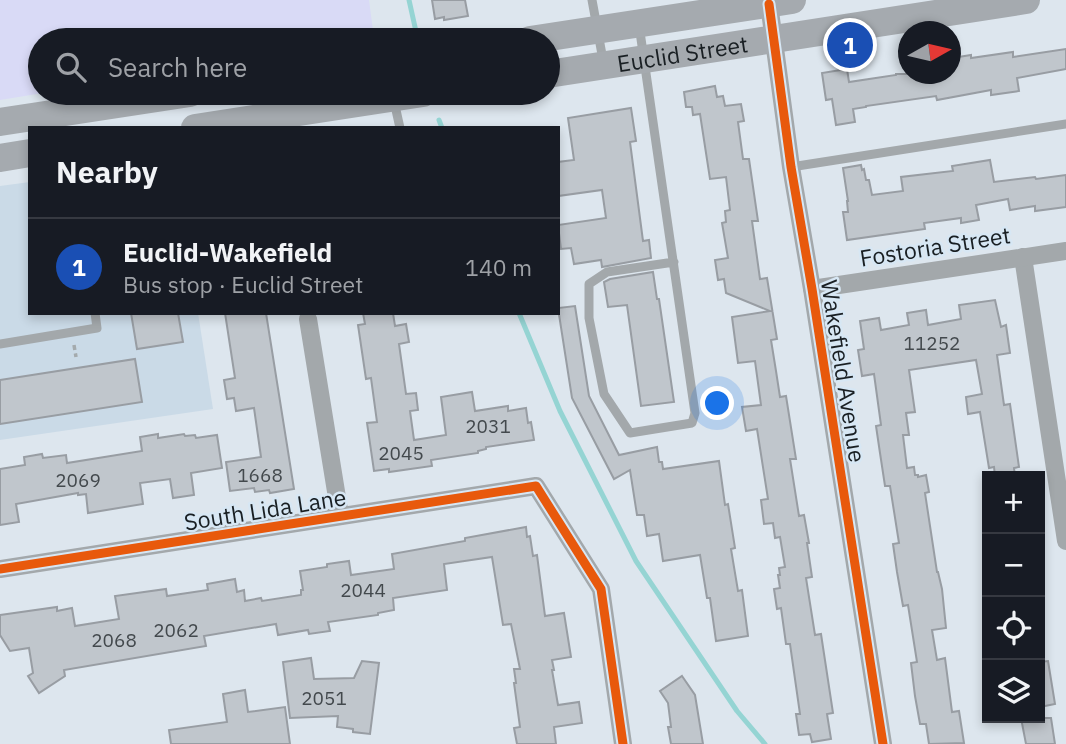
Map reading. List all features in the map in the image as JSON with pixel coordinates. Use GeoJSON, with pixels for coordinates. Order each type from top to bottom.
{"type":"FeatureCollection","features":[{"type":"Feature","properties":{"kind":"main road","name":"Euclid Street"},"geometry":{"type":"LineString","coordinates":[[560,72],[1026,0]]}},
{"type":"Feature","properties":{"kind":"main road","name":"Euclid Street"},"geometry":{"type":"LineString","coordinates":[[560,36],[780,2]]}},
{"type":"Feature","properties":{"kind":"main road"},"geometry":{"type":"LineString","coordinates":[[0,122],[63,116],[124,105]]}},
{"type":"Feature","properties":{"kind":"main road"},"geometry":{"type":"LineString","coordinates":[[207,126],[333,105]]}},
{"type":"Feature","properties":{"kind":"main road"},"geometry":{"type":"LineString","coordinates":[[0,158],[28,153]]}},
{"type":"Feature","properties":{"kind":"street","name":"Wakefield Avenue"},"geometry":{"type":"LineString","coordinates":[[780,2],[774,39],[791,167],[883,744]]}},
{"type":"Feature","properties":{"kind":"street","name":"Fostoria Street"},"geometry":{"type":"LineString","coordinates":[[812,289],[1066,251]]}},
{"type":"Feature","properties":{"kind":"street"},"geometry":{"type":"LineString","coordinates":[[1023,257],[1062,488],[1066,541]]}},
{"type":"Feature","properties":{"kind":"street"},"geometry":{"type":"LineString","coordinates":[[308,319],[340,516]]}},
{"type":"Feature","properties":{"kind":"street","name":"South Lida Lane"},"geometry":{"type":"LineString","coordinates":[[0,569],[536,486],[601,589],[623,744]]}},
{"type":"Feature","properties":{"kind":"lane"},"geometry":{"type":"LineString","coordinates":[[592,0],[604,65]]}},
{"type":"Feature","properties":{"kind":"lane"},"geometry":{"type":"LineString","coordinates":[[639,24],[645,59],[674,262],[695,412],[692,423],[629,433],[604,394],[589,318],[589,284],[607,272],[674,262]]}},
{"type":"Feature","properties":{"kind":"lane"},"geometry":{"type":"LineString","coordinates":[[395,105],[400,126]]}},
{"type":"Feature","properties":{"kind":"lane"},"geometry":{"type":"LineString","coordinates":[[791,167],[1066,124]]}},
{"type":"Feature","properties":{"kind":"lane"},"geometry":{"type":"LineString","coordinates":[[0,344],[97,328],[95,315]]}},
{"type":"Feature","properties":{"kind":"path"},"geometry":{"type":"LineString","coordinates":[[74,343],[76,357]]}},
{"type":"Feature","properties":{"kind":"shaded area"},"geometry":{"type":"Polygon","coordinates":[[[0,0],[369,0],[373,28],[28,28],[28,95],[0,100],[0,0]]]}},
{"type":"Feature","properties":{"kind":"shaded area"},"geometry":{"type":"Polygon","coordinates":[[[28,182],[28,315],[198,315],[213,409],[0,440],[0,186],[28,182]]]}},
{"type":"Feature","properties":{"kind":"building"},"geometry":{"type":"Polygon","coordinates":[[[432,0],[465,0],[468,16],[435,19],[432,0]]]}},
{"type":"Feature","properties":{"kind":"building"},"geometry":{"type":"Polygon","coordinates":[[[1066,49],[1066,69],[1017,78],[1019,91],[991,95],[991,90],[937,100],[936,96],[853,109],[855,122],[836,125],[832,99],[826,100],[822,73],[847,69],[849,82],[898,74],[898,84],[961,84],[961,57],[971,55],[971,58],[1013,52],[1013,57],[1066,49]]]}},
{"type":"Feature","properties":{"kind":"building"},"geometry":{"type":"Polygon","coordinates":[[[715,86],[717,97],[723,96],[725,106],[741,104],[744,121],[738,122],[743,159],[749,159],[758,221],[752,221],[760,279],[767,278],[777,339],[771,340],[780,397],[786,396],[796,459],[790,459],[799,516],[804,515],[809,543],[812,577],[806,578],[815,635],[821,634],[833,713],[827,714],[831,739],[812,742],[810,734],[799,735],[796,714],[800,714],[790,644],[786,644],[781,608],[777,609],[774,589],[780,588],[779,568],[785,567],[780,537],[775,538],[773,523],[764,524],[761,500],[768,499],[757,429],[746,431],[742,407],[761,405],[755,361],[738,363],[732,317],[770,311],[726,293],[724,279],[718,280],[715,260],[728,258],[722,223],[726,222],[725,211],[730,210],[726,177],[710,179],[700,114],[693,115],[692,107],[686,107],[684,92],[715,86]]]}},
{"type":"Feature","properties":{"kind":"building"},"geometry":{"type":"Polygon","coordinates":[[[631,108],[636,141],[630,142],[643,241],[649,240],[651,258],[602,267],[601,260],[574,264],[571,248],[561,249],[560,225],[606,218],[602,190],[560,196],[560,162],[574,160],[568,118],[631,108]]]}},
{"type":"Feature","properties":{"kind":"building"},"geometry":{"type":"Polygon","coordinates":[[[990,160],[994,182],[1066,175],[1066,207],[1035,211],[1035,206],[1010,210],[1008,199],[976,205],[979,220],[961,223],[961,218],[924,223],[925,229],[847,240],[843,212],[848,212],[848,201],[843,168],[861,165],[866,180],[869,180],[872,195],[903,191],[901,177],[953,171],[952,166],[990,160]]]}},
{"type":"Feature","properties":{"kind":"building"},"geometry":{"type":"Polygon","coordinates":[[[653,272],[674,402],[641,406],[627,305],[608,307],[604,282],[653,272]]]}},
{"type":"Feature","properties":{"kind":"building"},"geometry":{"type":"Polygon","coordinates":[[[995,300],[1001,327],[1006,325],[1010,353],[997,355],[1004,405],[1010,404],[1019,467],[1014,468],[1014,471],[994,471],[994,467],[989,468],[980,412],[968,414],[966,397],[982,394],[976,360],[909,370],[915,412],[906,413],[909,435],[903,435],[907,468],[914,467],[918,477],[926,475],[929,492],[925,493],[946,628],[932,630],[937,660],[945,658],[952,712],[959,711],[964,743],[929,744],[926,724],[920,724],[915,696],[911,663],[917,662],[908,605],[903,606],[897,572],[893,544],[899,543],[890,486],[885,486],[876,426],[881,425],[874,374],[862,376],[858,350],[864,349],[860,321],[879,318],[881,330],[909,325],[907,313],[926,310],[928,325],[961,319],[959,305],[995,300]]]}},
{"type":"Feature","properties":{"kind":"building"},"geometry":{"type":"Polygon","coordinates":[[[575,306],[589,396],[619,455],[657,447],[663,469],[719,461],[735,548],[731,549],[738,591],[742,590],[748,636],[716,641],[700,555],[663,561],[659,534],[647,536],[644,515],[637,515],[630,470],[614,479],[572,398],[560,308],[575,306]]]}},
{"type":"Feature","properties":{"kind":"building"},"geometry":{"type":"Polygon","coordinates":[[[131,315],[178,315],[183,342],[137,349],[131,315]]]}},
{"type":"Feature","properties":{"kind":"building"},"geometry":{"type":"Polygon","coordinates":[[[225,315],[266,315],[294,489],[270,493],[269,490],[255,492],[254,488],[230,491],[226,462],[261,457],[254,408],[236,411],[234,398],[227,399],[224,380],[235,378],[225,315]]]}},
{"type":"Feature","properties":{"kind":"building"},"geometry":{"type":"Polygon","coordinates":[[[363,315],[393,315],[395,326],[406,324],[409,342],[399,344],[406,394],[416,393],[418,410],[410,411],[414,440],[446,435],[441,397],[472,392],[475,411],[508,406],[508,411],[526,408],[534,440],[486,447],[478,453],[431,460],[432,466],[389,472],[389,469],[374,471],[367,423],[377,422],[371,378],[366,379],[358,325],[365,324],[363,315]]]}},
{"type":"Feature","properties":{"kind":"building"},"geometry":{"type":"Polygon","coordinates":[[[135,359],[142,402],[0,424],[0,380],[135,359]]]}},
{"type":"Feature","properties":{"kind":"building"},"geometry":{"type":"Polygon","coordinates":[[[158,434],[158,438],[184,434],[195,435],[196,438],[217,435],[222,468],[191,473],[194,495],[173,498],[170,479],[140,483],[143,504],[88,513],[86,494],[78,493],[16,504],[19,522],[0,525],[0,469],[25,465],[24,457],[42,454],[43,458],[66,455],[67,463],[142,451],[140,437],[158,434]]]}},
{"type":"Feature","properties":{"kind":"building"},"geometry":{"type":"Polygon","coordinates":[[[526,527],[533,556],[537,555],[545,616],[564,613],[571,657],[552,660],[558,705],[579,702],[582,723],[554,727],[556,744],[517,744],[514,728],[520,727],[514,669],[520,669],[511,624],[503,625],[492,557],[444,564],[447,590],[393,598],[394,610],[328,622],[330,631],[309,634],[308,630],[278,635],[276,624],[204,636],[206,646],[64,670],[65,676],[39,693],[28,676],[33,673],[29,648],[10,651],[0,635],[0,615],[57,607],[57,611],[72,608],[75,626],[119,619],[115,596],[166,589],[167,596],[208,590],[207,584],[235,579],[237,592],[244,590],[245,601],[301,595],[303,590],[300,571],[349,561],[351,575],[394,569],[392,554],[526,527]]]}},
{"type":"Feature","properties":{"kind":"building"},"geometry":{"type":"Polygon","coordinates":[[[311,658],[314,679],[354,678],[362,661],[379,663],[370,734],[337,727],[338,716],[290,718],[283,662],[311,658]]]}},
{"type":"Feature","properties":{"kind":"building"},"geometry":{"type":"Polygon","coordinates":[[[1045,661],[1048,661],[1055,704],[1045,706],[1045,661]]]}},
{"type":"Feature","properties":{"kind":"building"},"geometry":{"type":"Polygon","coordinates":[[[682,676],[695,695],[703,744],[671,744],[668,703],[660,691],[682,676]]]}},
{"type":"Feature","properties":{"kind":"building"},"geometry":{"type":"Polygon","coordinates":[[[245,690],[248,712],[285,707],[290,744],[171,744],[169,730],[227,722],[223,694],[245,690]]]}},
{"type":"Feature","properties":{"kind":"building"},"geometry":{"type":"Polygon","coordinates":[[[1045,718],[1051,718],[1055,744],[1026,744],[1022,723],[1045,723],[1045,718]]]}},
{"type":"Feature","properties":{"kind":"waterway"},"geometry":{"type":"LineString","coordinates":[[409,0],[415,28]]}},
{"type":"Feature","properties":{"kind":"waterway"},"geometry":{"type":"LineString","coordinates":[[439,120],[441,126]]}},
{"type":"Feature","properties":{"kind":"waterway"},"geometry":{"type":"LineString","coordinates":[[520,315],[560,411],[636,561],[737,711],[765,744]]}},
{"type":"Feature","properties":{"kind":"cycle path"},"geometry":{"type":"LineString","coordinates":[[769,4],[791,167],[883,744]]}},
{"type":"Feature","properties":{"kind":"cycle path"},"geometry":{"type":"LineString","coordinates":[[0,569],[536,486],[601,589],[623,744]]}},
{"type":"Feature","properties":{"kind":"place","name":"Euclid-Wakefield"},"geometry":{"type":"Point","coordinates":[850,45]}}]}
